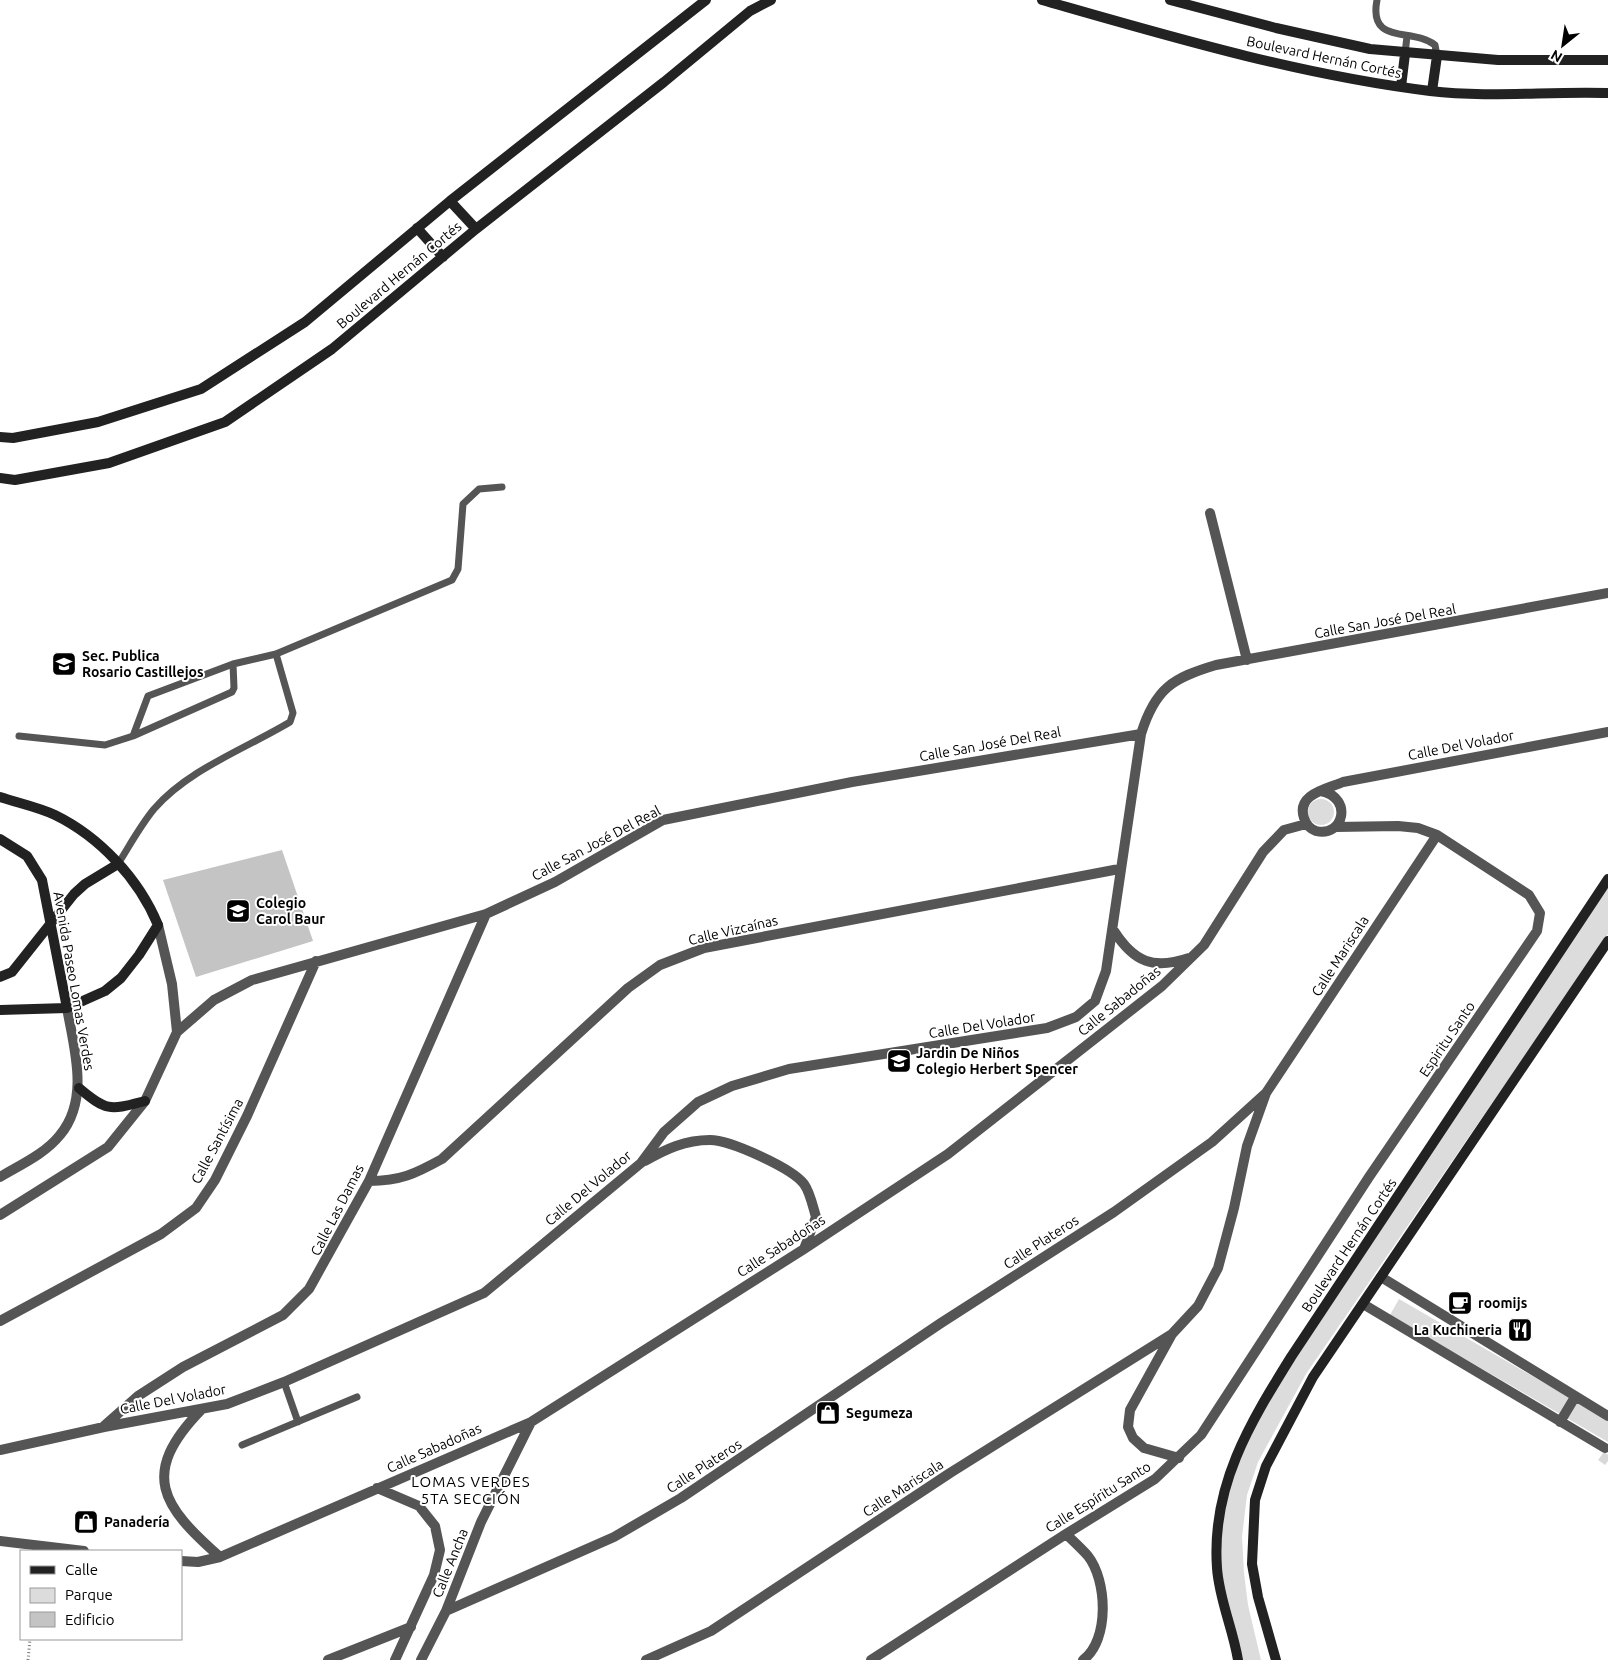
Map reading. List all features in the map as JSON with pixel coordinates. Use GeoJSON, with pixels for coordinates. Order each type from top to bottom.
{"type":"FeatureCollection","features":[{"type":"Feature","properties":{"kind":"main road","name":"Boulevard Hernán Cortés"},"geometry":{"type":"LineString","coordinates":[[0,437],[13,438],[98,422],[201,389],[305,322],[450,201],[706,0]]}},
{"type":"Feature","properties":{"kind":"main road","name":"Boulevard Hernán Cortés"},"geometry":{"type":"LineString","coordinates":[[0,478],[15,480],[109,463],[226,422],[332,349],[476,229],[750,12],[771,0]]}},
{"type":"Feature","properties":{"kind":"main road","name":"Boulevard Hernán Cortés"},"geometry":{"type":"LineString","coordinates":[[1042,0],[1270,61],[1357,80],[1432,91],[1496,95],[1608,93]]}},
{"type":"Feature","properties":{"kind":"main road","name":"Boulevard Hernán Cortés"},"geometry":{"type":"LineString","coordinates":[[1170,0],[1276,28],[1370,49],[1405,54],[1498,60],[1608,60]]}},
{"type":"Feature","properties":{"kind":"main road"},"geometry":{"type":"LineString","coordinates":[[1401,87],[1405,54]]}},
{"type":"Feature","properties":{"kind":"main road"},"geometry":{"type":"LineString","coordinates":[[1432,91],[1436,56]]}},
{"type":"Feature","properties":{"kind":"main road"},"geometry":{"type":"LineString","coordinates":[[450,201],[476,229]]}},
{"type":"Feature","properties":{"kind":"main road"},"geometry":{"type":"LineString","coordinates":[[417,228],[443,257]]}},
{"type":"Feature","properties":{"kind":"main road"},"geometry":{"type":"LineString","coordinates":[[0,797],[53,814],[77,827],[100,844],[137,887],[158,925],[139,955],[121,978],[105,991],[67,1008],[0,1010]]}},
{"type":"Feature","properties":{"kind":"main road","name":"Avenida Paseo Lomas Verdes"},"geometry":{"type":"LineString","coordinates":[[0,838],[27,856],[42,880],[52,920],[67,1008]]}},
{"type":"Feature","properties":{"kind":"main road"},"geometry":{"type":"LineString","coordinates":[[0,977],[12,972],[52,920],[85,884],[118,864]]}},
{"type":"Feature","properties":{"kind":"main road","name":"Boulevard Hernán Cortés"},"geometry":{"type":"LineString","coordinates":[[1238,1660],[1217,1569],[1217,1538],[1222,1497],[1233,1461],[1255,1416],[1291,1357],[1608,879]]}},
{"type":"Feature","properties":{"kind":"main road"},"geometry":{"type":"LineString","coordinates":[[1276,1660],[1258,1597],[1252,1564],[1255,1500],[1266,1466],[1314,1377],[1608,941]]}},
{"type":"Feature","properties":{"kind":"main road"},"geometry":{"type":"LineString","coordinates":[[78,1088],[102,1106],[114,1109],[145,1100]]}},
{"type":"Feature","properties":{"kind":"street"},"geometry":{"type":"LineString","coordinates":[[1210,513],[1247,660]]}},
{"type":"Feature","properties":{"kind":"street","name":"Calle San José Del Real"},"geometry":{"type":"LineString","coordinates":[[1119,869],[1141,734],[1148,712],[1163,689],[1190,673],[1216,665],[1608,593]]}},
{"type":"Feature","properties":{"kind":"street","name":"Calle Del Volador"},"geometry":{"type":"LineString","coordinates":[[1321,791],[1350,780],[1608,732]]}},
{"type":"Feature","properties":{"kind":"street","name":"Calle San José Del Real"},"geometry":{"type":"LineString","coordinates":[[177,1032],[214,1000],[252,980],[486,914],[555,882],[663,820],[852,782],[1141,734]]}},
{"type":"Feature","properties":{"kind":"street"},"geometry":{"type":"LineString","coordinates":[[1336,827],[1342,816],[1342,808],[1338,800],[1330,793],[1321,791],[1311,794],[1304,802],[1301,811],[1306,824],[1316,831],[1328,831],[1336,827],[1398,826],[1418,828],[1437,835]]}},
{"type":"Feature","properties":{"kind":"street","name":"Calle Sabadoñas"},"geometry":{"type":"LineString","coordinates":[[182,1561],[198,1562],[220,1557],[531,1422],[804,1249],[948,1154],[1162,986],[1204,945],[1263,852],[1284,830],[1306,824]]}},
{"type":"Feature","properties":{"kind":"street","name":"Espiritu Santo"},"geometry":{"type":"LineString","coordinates":[[1369,1177],[1537,931],[1540,913],[1530,895],[1437,835]]}},
{"type":"Feature","properties":{"kind":"street","name":"Calle Mariscala"},"geometry":{"type":"LineString","coordinates":[[1266,1093],[1437,835]]}},
{"type":"Feature","properties":{"kind":"street","name":"Calle Del Volador"},"geometry":{"type":"LineString","coordinates":[[0,1450],[104,1426],[228,1404],[284,1382],[484,1293],[641,1163],[664,1132],[698,1102],[732,1086],[789,1068],[1046,1028],[1076,1017],[1095,1001],[1106,971],[1114,931],[1119,869]]}},
{"type":"Feature","properties":{"kind":"street","name":"Calle Vizcaínas"},"geometry":{"type":"LineString","coordinates":[[368,1181],[391,1181],[413,1175],[442,1159],[628,988],[660,965],[704,948],[1119,869]]}},
{"type":"Feature","properties":{"kind":"street","name":"Calle Las Damas"},"geometry":{"type":"LineString","coordinates":[[104,1426],[138,1396],[183,1366],[283,1314],[309,1290],[368,1181],[486,914]]}},
{"type":"Feature","properties":{"kind":"street"},"geometry":{"type":"LineString","coordinates":[[0,1215],[108,1147],[145,1100],[177,1032],[172,984],[158,925]]}},
{"type":"Feature","properties":{"kind":"street"},"geometry":{"type":"LineString","coordinates":[[1114,931],[1126,950],[1143,959],[1159,964],[1175,963],[1193,957]]}},
{"type":"Feature","properties":{"kind":"street","name":"Calle Santísima"},"geometry":{"type":"LineString","coordinates":[[0,1321],[162,1234],[196,1208],[215,1180],[247,1116],[316,961]]}},
{"type":"Feature","properties":{"kind":"street","name":"Avenida Paseo Lomas Verdes"},"geometry":{"type":"LineString","coordinates":[[67,1008],[78,1088]]}},
{"type":"Feature","properties":{"kind":"street"},"geometry":{"type":"LineString","coordinates":[[0,1177],[34,1158],[60,1135],[72,1114],[78,1088]]}},
{"type":"Feature","properties":{"kind":"street"},"geometry":{"type":"LineString","coordinates":[[1179,1458],[1144,1448],[1133,1438],[1128,1427],[1130,1410],[1172,1334],[1198,1306],[1218,1268],[1234,1208],[1247,1146],[1266,1093]]}},
{"type":"Feature","properties":{"kind":"street","name":"Calle Plateros"},"geometry":{"type":"LineString","coordinates":[[446,1610],[614,1537],[681,1498],[941,1323],[1114,1212],[1212,1142],[1266,1093]]}},
{"type":"Feature","properties":{"kind":"street"},"geometry":{"type":"LineString","coordinates":[[641,1163],[674,1145],[712,1140],[753,1153],[784,1168],[804,1184],[816,1217],[804,1249]]}},
{"type":"Feature","properties":{"kind":"street","name":"Calle Espíritu Santo"},"geometry":{"type":"LineString","coordinates":[[871,1660],[1155,1479],[1179,1458],[1202,1435],[1369,1177]]}},
{"type":"Feature","properties":{"kind":"street"},"geometry":{"type":"LineString","coordinates":[[1380,1277],[1574,1397],[1605,1414]]}},
{"type":"Feature","properties":{"kind":"street"},"geometry":{"type":"LineString","coordinates":[[1363,1304],[1587,1438],[1603,1452]]}},
{"type":"Feature","properties":{"kind":"street","name":"Calle Mariscala"},"geometry":{"type":"LineString","coordinates":[[646,1660],[711,1631],[950,1474],[1172,1334]]}},
{"type":"Feature","properties":{"kind":"street"},"geometry":{"type":"LineString","coordinates":[[1560,1422],[1574,1397]]}},
{"type":"Feature","properties":{"kind":"street"},"geometry":{"type":"LineString","coordinates":[[201,1410],[176,1440],[165,1464],[165,1487],[174,1510],[190,1530],[220,1557]]}},
{"type":"Feature","properties":{"kind":"street","name":"Calle Ancha"},"geometry":{"type":"LineString","coordinates":[[422,1660],[446,1610],[481,1522],[531,1422]]}},
{"type":"Feature","properties":{"kind":"street","name":"Calle Ancha"},"geometry":{"type":"LineString","coordinates":[[377,1488],[419,1506],[435,1526],[440,1550],[434,1575],[395,1660]]}},
{"type":"Feature","properties":{"kind":"street"},"geometry":{"type":"LineString","coordinates":[[1066,1534],[1089,1557],[1101,1587],[1103,1616],[1098,1640],[1084,1660]]}},
{"type":"Feature","properties":{"kind":"street"},"geometry":{"type":"LineString","coordinates":[[0,1541],[76,1550]]}},
{"type":"Feature","properties":{"kind":"street"},"geometry":{"type":"LineString","coordinates":[[328,1660],[410,1627]]}},
{"type":"Feature","properties":{"kind":"lane"},"geometry":{"type":"LineString","coordinates":[[1377,0],[1376,12],[1378,23],[1390,33],[1428,39],[1435,45],[1436,56]]}},
{"type":"Feature","properties":{"kind":"lane"},"geometry":{"type":"LineString","coordinates":[[1405,54],[1407,36]]}},
{"type":"Feature","properties":{"kind":"lane"},"geometry":{"type":"LineString","coordinates":[[133,736],[148,696],[233,664],[276,654],[452,580],[458,569],[463,504],[478,490],[502,487]]}},
{"type":"Feature","properties":{"kind":"lane"},"geometry":{"type":"LineString","coordinates":[[118,864],[146,819],[166,797],[206,768],[290,722],[293,713],[276,654]]}},
{"type":"Feature","properties":{"kind":"lane"},"geometry":{"type":"LineString","coordinates":[[19,736],[105,745],[133,736],[232,692],[234,688],[233,664]]}},
{"type":"Feature","properties":{"kind":"lane"},"geometry":{"type":"LineString","coordinates":[[284,1382],[298,1422]]}},
{"type":"Feature","properties":{"kind":"lane"},"geometry":{"type":"LineString","coordinates":[[242,1445],[357,1397]]}},
{"type":"Feature","properties":{"kind":"path"},"geometry":{"type":"LineString","coordinates":[[28,1660],[30,1640]]}},
{"type":"Feature","properties":{"kind":"green space"},"geometry":{"type":"Polygon","coordinates":[[[1321,799],[1330,803],[1334,812],[1330,821],[1321,825],[1312,821],[1308,812],[1312,803],[1321,799]]]}},
{"type":"Feature","properties":{"kind":"green space"},"geometry":{"type":"Polygon","coordinates":[[[1608,881],[1608,934],[1306,1374],[1258,1462],[1247,1495],[1242,1537],[1248,1605],[1261,1660],[1242,1660],[1222,1582],[1221,1530],[1229,1492],[1241,1454],[1257,1417],[1608,881]]]}},
{"type":"Feature","properties":{"kind":"green space"},"geometry":{"type":"Polygon","coordinates":[[[1399,1299],[1608,1420],[1608,1442],[1390,1315],[1399,1299]]]}},
{"type":"Feature","properties":{"kind":"building","name":"Colegio Carol Baur"},"geometry":{"type":"Polygon","coordinates":[[[282,850],[313,941],[196,977],[163,880],[282,850]]]}},
{"type":"Feature","properties":{"kind":"tunnel"},"geometry":{"type":"LineString","coordinates":[[1601,1456],[1608,1461]]}},
{"type":"Feature","properties":{"kind":"place","name":"Sec. Publica Rosario Castillejos"},"geometry":{"type":"Point","coordinates":[64,664]}},
{"type":"Feature","properties":{"kind":"place","name":"Colegio Carol Baur"},"geometry":{"type":"Point","coordinates":[238,911]}},
{"type":"Feature","properties":{"kind":"place","name":"Jardin De Niños Colegio Herbert Spencer"},"geometry":{"type":"Point","coordinates":[899,1061]}},
{"type":"Feature","properties":{"kind":"place","name":"roomijs"},"geometry":{"type":"Point","coordinates":[1460,1303]}},
{"type":"Feature","properties":{"kind":"place","name":"La Kuchineria"},"geometry":{"type":"Point","coordinates":[1520,1330]}},
{"type":"Feature","properties":{"kind":"place","name":"Segumeza"},"geometry":{"type":"Point","coordinates":[828,1413]}},
{"type":"Feature","properties":{"kind":"place","name":"Panadería"},"geometry":{"type":"Point","coordinates":[86,1522]}},
{"type":"Feature","properties":{"kind":"district","name":"LOMAS VERDES 5TA SECCIÓN"},"geometry":{"type":"Point","coordinates":[471,1490]}}]}
